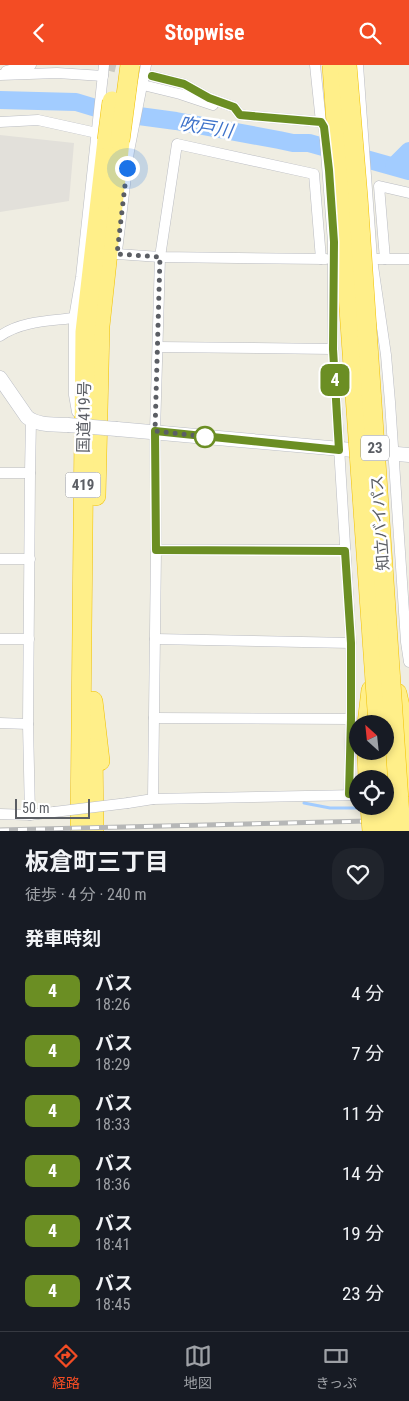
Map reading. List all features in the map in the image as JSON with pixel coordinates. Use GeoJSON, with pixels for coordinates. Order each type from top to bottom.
{"type":"FeatureCollection","features":[{"type":"Feature","properties":{"kind":"highway","name":"国道419号"},"geometry":{"type":"LineString","coordinates":[[94,831],[87,700],[84,462],[85,331],[114,138],[137,90],[131,65]]}},
{"type":"Feature","properties":{"kind":"highway","name":"知立バイパス"},"geometry":{"type":"LineString","coordinates":[[332,65],[382,661],[401,831]]}},
{"type":"Feature","properties":{"kind":"highway","name":"知立バイパス"},"geometry":{"type":"LineString","coordinates":[[347,65],[358,197],[382,661],[379,715]]}},
{"type":"Feature","properties":{"kind":"highway","name":"国道419号"},"geometry":{"type":"LineString","coordinates":[[80,831],[96,496],[100,326],[114,138],[107,71]]}},
{"type":"Feature","properties":{"kind":"highway"},"geometry":{"type":"LineString","coordinates":[[361,715],[382,661]]}},
{"type":"Feature","properties":{"kind":"highway"},"geometry":{"type":"LineString","coordinates":[[382,661],[404,724],[409,787]]}},
{"type":"Feature","properties":{"kind":"highway"},"geometry":{"type":"LineString","coordinates":[[72,831],[72,762],[87,700]]}},
{"type":"Feature","properties":{"kind":"highway"},"geometry":{"type":"LineString","coordinates":[[87,700],[102,783],[103,831]]}},
{"type":"Feature","properties":{"kind":"highway"},"geometry":{"type":"LineString","coordinates":[[371,815],[372,831]]}},
{"type":"Feature","properties":{"kind":"highway"},"geometry":{"type":"LineString","coordinates":[[384,815],[385,831]]}},
{"type":"Feature","properties":{"kind":"street"},"geometry":{"type":"LineString","coordinates":[[1,75],[6,70],[31,65]]}},
{"type":"Feature","properties":{"kind":"street"},"geometry":{"type":"LineString","coordinates":[[146,65],[137,90],[180,95],[240,115],[322,125]]}},
{"type":"Feature","properties":{"kind":"street"},"geometry":{"type":"LineString","coordinates":[[315,65],[329,170],[334,259],[333,349],[351,643],[358,715]]}},
{"type":"Feature","properties":{"kind":"street"},"geometry":{"type":"LineString","coordinates":[[358,65],[372,259],[386,355],[409,662]]}},
{"type":"Feature","properties":{"kind":"street"},"geometry":{"type":"LineString","coordinates":[[1,75],[107,71]]}},
{"type":"Feature","properties":{"kind":"street"},"geometry":{"type":"LineString","coordinates":[[152,76],[184,84],[209,98],[234,107],[240,115]]}},
{"type":"Feature","properties":{"kind":"street"},"geometry":{"type":"LineString","coordinates":[[0,122],[38,120],[114,138],[129,151],[107,328],[106,437],[96,496]]}},
{"type":"Feature","properties":{"kind":"street"},"geometry":{"type":"LineString","coordinates":[[84,462],[74,395],[74,318],[81,277],[114,138]]}},
{"type":"Feature","properties":{"kind":"street"},"geometry":{"type":"LineString","coordinates":[[153,799],[156,550],[155,431],[160,257],[177,144],[314,173],[321,259]]}},
{"type":"Feature","properties":{"kind":"street"},"geometry":{"type":"LineString","coordinates":[[385,259],[379,186],[409,193]]}},
{"type":"Feature","properties":{"kind":"street"},"geometry":{"type":"LineString","coordinates":[[117,254],[160,257],[409,259]]}},
{"type":"Feature","properties":{"kind":"street"},"geometry":{"type":"LineString","coordinates":[[0,336],[23,325],[74,318]]}},
{"type":"Feature","properties":{"kind":"street"},"geometry":{"type":"LineString","coordinates":[[158,347],[333,349]]}},
{"type":"Feature","properties":{"kind":"street"},"geometry":{"type":"LineString","coordinates":[[0,378],[27,417],[38,423],[155,431],[339,450],[409,455]]}},
{"type":"Feature","properties":{"kind":"street"},"geometry":{"type":"LineString","coordinates":[[30,815],[28,724],[31,420]]}},
{"type":"Feature","properties":{"kind":"street"},"geometry":{"type":"LineString","coordinates":[[0,473],[30,473]]}},
{"type":"Feature","properties":{"kind":"street"},"geometry":{"type":"LineString","coordinates":[[156,550],[345,551]]}},
{"type":"Feature","properties":{"kind":"street"},"geometry":{"type":"LineString","coordinates":[[0,559],[30,559]]}},
{"type":"Feature","properties":{"kind":"street"},"geometry":{"type":"LineString","coordinates":[[0,639],[29,639]]}},
{"type":"Feature","properties":{"kind":"street"},"geometry":{"type":"LineString","coordinates":[[155,639],[351,643]]}},
{"type":"Feature","properties":{"kind":"street"},"geometry":{"type":"LineString","coordinates":[[154,718],[349,721]]}},
{"type":"Feature","properties":{"kind":"street"},"geometry":{"type":"LineString","coordinates":[[0,723],[28,724]]}},
{"type":"Feature","properties":{"kind":"street"},"geometry":{"type":"LineString","coordinates":[[0,814],[30,815],[153,799],[349,795]]}},
{"type":"Feature","properties":{"kind":"street"},"geometry":{"type":"LineString","coordinates":[[394,798],[409,799]]}},
{"type":"Feature","properties":{"kind":"shaded area"},"geometry":{"type":"Polygon","coordinates":[[[0,135],[74,143],[69,201],[0,212],[0,135]]]}},
{"type":"Feature","properties":{"kind":"waterway","name":"吹戸川"},"geometry":{"type":"LineString","coordinates":[[0,100],[76,102],[109,112],[176,121],[293,143],[309,143],[409,171]]}},
{"type":"Feature","properties":{"kind":"waterway"},"geometry":{"type":"LineString","coordinates":[[394,166],[409,151]]}},
{"type":"Feature","properties":{"kind":"waterway"},"geometry":{"type":"LineString","coordinates":[[304,803],[330,808],[349,808]]}},
{"type":"Feature","properties":{"kind":"tunnel"},"geometry":{"type":"LineString","coordinates":[[106,65],[131,71]]}},
{"type":"Feature","properties":{"kind":"railway"},"geometry":{"type":"LineString","coordinates":[[0,830],[409,820]]}},
{"type":"Feature","properties":{"kind":"bus line","name":"4"},"geometry":{"type":"LineString","coordinates":[[152,76],[184,84],[209,98],[234,107],[240,115],[321,122],[324,127],[334,242],[333,349],[339,450],[155,431],[156,550],[345,551],[351,643],[350,770]]}},
{"type":"Feature","properties":{"kind":"route"},"geometry":{"type":"LineString","coordinates":[[127,168],[117,254],[160,257],[155,431],[210,437],[205,437]]}}]}
